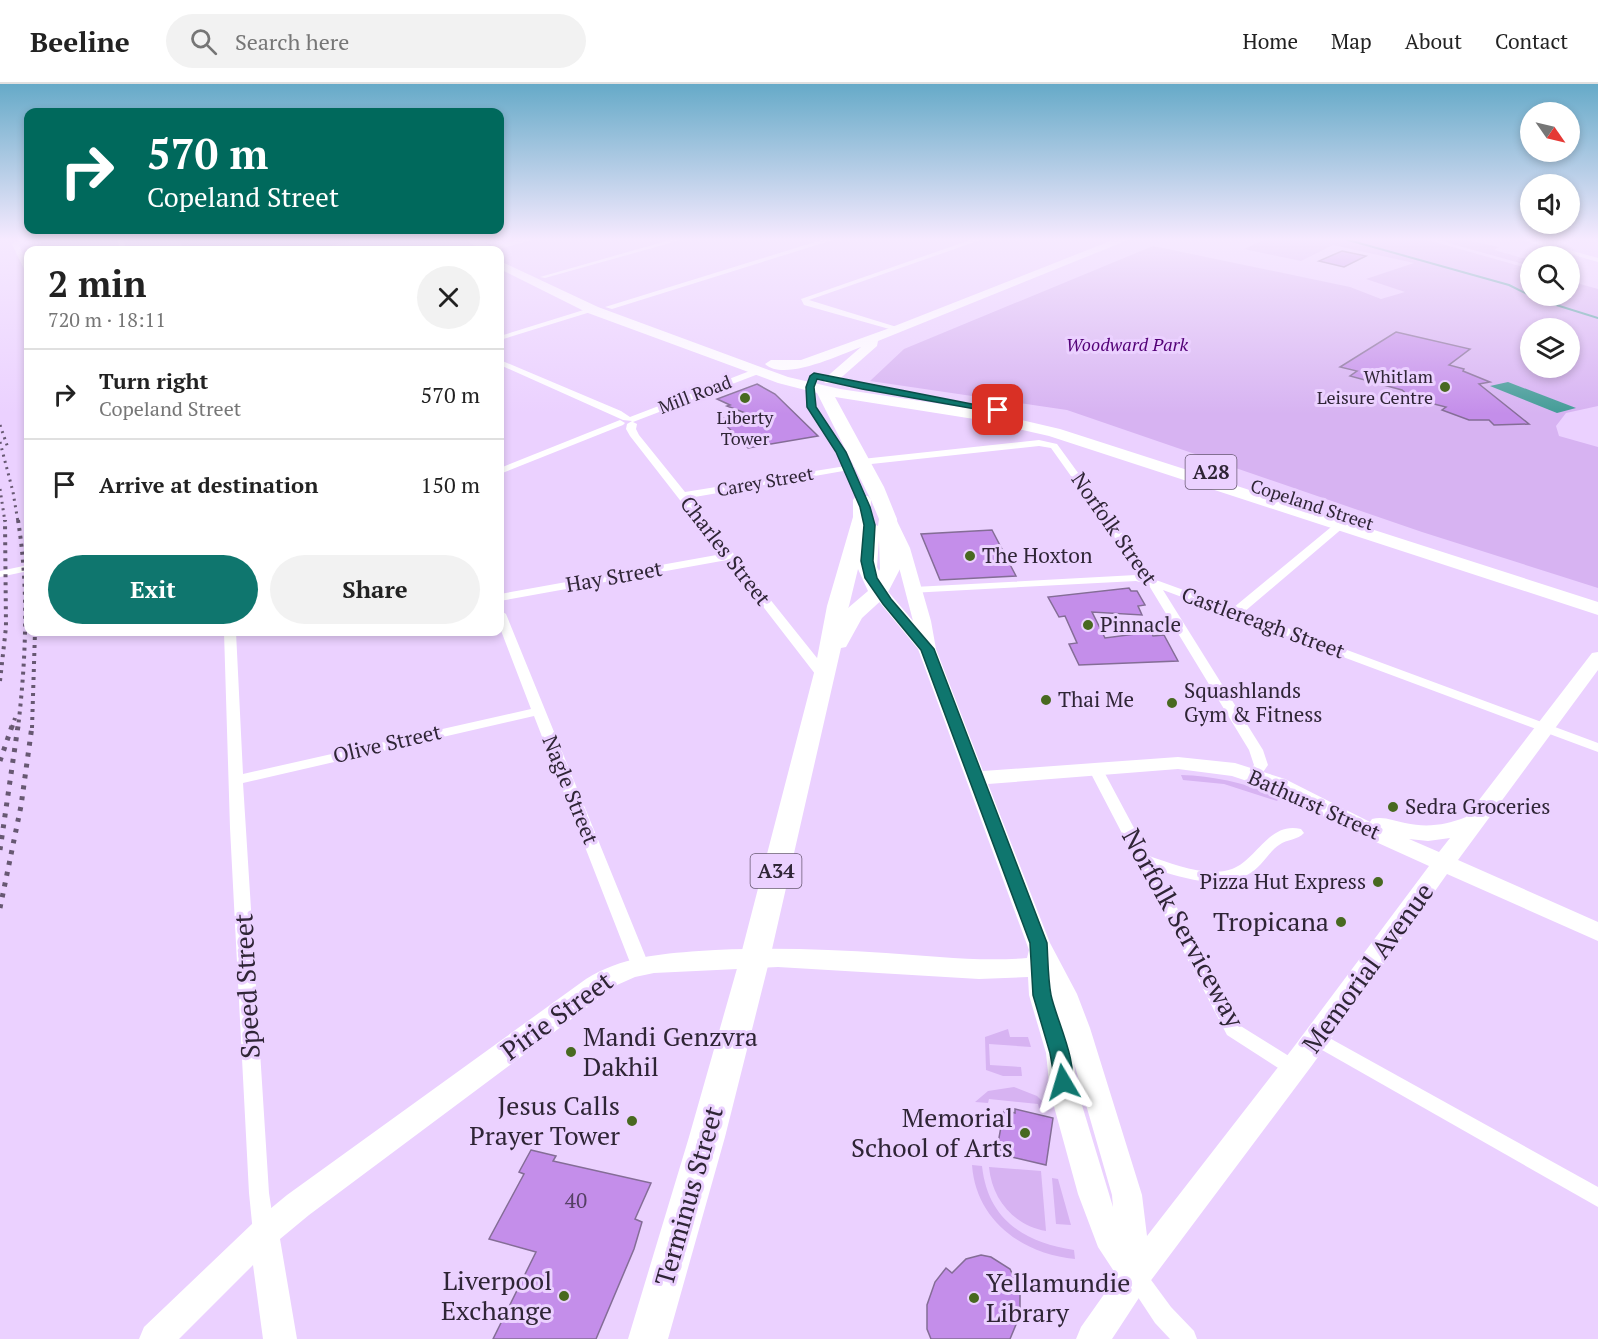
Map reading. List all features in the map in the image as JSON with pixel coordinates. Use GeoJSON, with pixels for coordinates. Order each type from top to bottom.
{"type":"FeatureCollection","features":[{"type":"Feature","properties":{"kind":"highway","name":"A28"},"geometry":{"type":"LineString","coordinates":[[565,297],[593,310],[765,370]]}},
{"type":"Feature","properties":{"kind":"highway","name":"A28"},"geometry":{"type":"LineString","coordinates":[[586,297],[765,370],[818,396]]}},
{"type":"Feature","properties":{"kind":"highway"},"geometry":{"type":"LineString","coordinates":[[765,370],[818,396]]}},
{"type":"Feature","properties":{"kind":"highway","name":"Copeland Street"},"geometry":{"type":"LineString","coordinates":[[818,396],[834,405],[842,400],[873,399],[974,414],[1054,432],[1598,609]]}},
{"type":"Feature","properties":{"kind":"highway","name":"Copeland Street"},"geometry":{"type":"LineString","coordinates":[[818,396],[976,406],[1069,427],[1598,597]]}},
{"type":"Feature","properties":{"kind":"highway","name":"A34"},"geometry":{"type":"LineString","coordinates":[[818,396],[888,519]]}},
{"type":"Feature","properties":{"kind":"highway","name":"A34"},"geometry":{"type":"LineString","coordinates":[[856,465],[862,500]]}},
{"type":"Feature","properties":{"kind":"highway"},"geometry":{"type":"LineString","coordinates":[[862,500],[870,525],[867,567],[879,591]]}},
{"type":"Feature","properties":{"kind":"highway","name":"Terminus Street"},"geometry":{"type":"LineString","coordinates":[[648,1339],[708,1137],[755,958],[825,672],[838,606],[862,517],[862,500]]}},
{"type":"Feature","properties":{"kind":"highway","name":"Terminus Street"},"geometry":{"type":"LineString","coordinates":[[825,672],[850,620],[879,591],[890,569],[888,519]]}},
{"type":"Feature","properties":{"kind":"main road"},"geometry":{"type":"LineString","coordinates":[[765,370],[799,365],[983,297]]}},
{"type":"Feature","properties":{"kind":"main road"},"geometry":{"type":"LineString","coordinates":[[818,396],[864,350],[894,331]]}},
{"type":"Feature","properties":{"kind":"main road"},"geometry":{"type":"LineString","coordinates":[[818,396],[834,355],[854,344]]}},
{"type":"Feature","properties":{"kind":"street"},"geometry":{"type":"LineString","coordinates":[[609,307],[643,297]]}},
{"type":"Feature","properties":{"kind":"street"},"geometry":{"type":"LineString","coordinates":[[815,297],[805,300],[807,303],[894,331]]}},
{"type":"Feature","properties":{"kind":"street"},"geometry":{"type":"LineString","coordinates":[[504,337],[593,310]]}},
{"type":"Feature","properties":{"kind":"street"},"geometry":{"type":"LineString","coordinates":[[504,364],[618,413],[628,421]]}},
{"type":"Feature","properties":{"kind":"street","name":"Mill Road"},"geometry":{"type":"LineString","coordinates":[[504,469],[765,370]]}},
{"type":"Feature","properties":{"kind":"street","name":"Charles Street"},"geometry":{"type":"LineString","coordinates":[[628,421],[635,436],[681,496],[825,672]]}},
{"type":"Feature","properties":{"kind":"street","name":"Carey Street"},"geometry":{"type":"LineString","coordinates":[[681,496],[856,465],[1046,443]]}},
{"type":"Feature","properties":{"kind":"street","name":"Norfolk Street"},"geometry":{"type":"LineString","coordinates":[[1046,443],[1054,446],[1152,582],[1256,750],[1261,765],[1254,775]]}},
{"type":"Feature","properties":{"kind":"street"},"geometry":{"type":"LineString","coordinates":[[888,519],[899,539],[927,649],[1042,958],[1077,1028],[1124,1180],[1135,1276],[1163,1315],[1186,1339]]}},
{"type":"Feature","properties":{"kind":"street"},"geometry":{"type":"LineString","coordinates":[[1235,613],[1340,525]]}},
{"type":"Feature","properties":{"kind":"street","name":"Hay Street"},"geometry":{"type":"LineString","coordinates":[[504,597],[729,556]]}},
{"type":"Feature","properties":{"kind":"street"},"geometry":{"type":"LineString","coordinates":[[0,574],[24,569]]}},
{"type":"Feature","properties":{"kind":"street","name":"Castlereagh Street"},"geometry":{"type":"LineString","coordinates":[[914,591],[1136,578],[1598,748]]}},
{"type":"Feature","properties":{"kind":"street"},"geometry":{"type":"LineString","coordinates":[[879,591],[927,649]]}},
{"type":"Feature","properties":{"kind":"street","name":"Nagle Street"},"geometry":{"type":"LineString","coordinates":[[504,624],[640,965]]}},
{"type":"Feature","properties":{"kind":"street","name":"Speed Street"},"geometry":{"type":"LineString","coordinates":[[230,636],[258,1181],[280,1339]]}},
{"type":"Feature","properties":{"kind":"street","name":"Memorial Avenue"},"geometry":{"type":"LineString","coordinates":[[1093,1339],[1135,1276],[1293,1068],[1598,657]]}},
{"type":"Feature","properties":{"kind":"street","name":"Olive Street"},"geometry":{"type":"LineString","coordinates":[[236,780],[538,711]]}},
{"type":"Feature","properties":{"kind":"street","name":"Bathurst Street"},"geometry":{"type":"LineString","coordinates":[[976,778],[1178,763],[1217,766],[1254,775],[1598,932]]}},
{"type":"Feature","properties":{"kind":"street","name":"Norfolk Serviceway"},"geometry":{"type":"LineString","coordinates":[[1095,768],[1233,1030],[1293,1068]]}},
{"type":"Feature","properties":{"kind":"street"},"geometry":{"type":"LineString","coordinates":[[1323,806],[1393,828],[1424,834],[1442,834],[1478,820]]}},
{"type":"Feature","properties":{"kind":"street"},"geometry":{"type":"LineString","coordinates":[[1143,860],[1202,876],[1233,874],[1247,868],[1271,841],[1283,835],[1296,833]]}},
{"type":"Feature","properties":{"kind":"street","name":"Pirie Street"},"geometry":{"type":"LineString","coordinates":[[156,1339],[264,1233],[298,1205],[595,986],[624,968],[755,958],[862,961],[970,969],[1042,958]]}},
{"type":"Feature","properties":{"kind":"street"},"geometry":{"type":"LineString","coordinates":[[1315,1037],[1598,1198]]}},
{"type":"Feature","properties":{"kind":"green space","name":"Woodward Park"},"geometry":{"type":"Polygon","coordinates":[[[1031,297],[1375,297],[1381,299],[1389,297],[1520,297],[1520,306],[1580,306],[1580,297],[1598,297],[1598,406],[1566,413],[1556,426],[1559,436],[1598,447],[1598,588],[1422,532],[1067,410],[870,381],[904,349],[1031,297]]]}},
{"type":"Feature","properties":{"kind":"green space"},"geometry":{"type":"Polygon","coordinates":[[[1181,775],[1232,782],[1280,797],[1277,801],[1224,784],[1183,780],[1181,775]]]}},
{"type":"Feature","properties":{"kind":"green space"},"geometry":{"type":"Polygon","coordinates":[[[1008,1029],[1010,1037],[1028,1037],[1031,1047],[989,1044],[990,1065],[1021,1067],[1022,1076],[1003,1076],[986,1070],[985,1037],[1008,1029]]]}},
{"type":"Feature","properties":{"kind":"green space"},"geometry":{"type":"Polygon","coordinates":[[[1014,1087],[1037,1096],[1045,1104],[1045,1108],[1039,1108],[1038,1104],[989,1099],[988,1103],[975,1102],[988,1091],[1014,1087]]]}},
{"type":"Feature","properties":{"kind":"green space"},"geometry":{"type":"Polygon","coordinates":[[[972,1165],[982,1166],[992,1201],[1011,1225],[1039,1241],[1074,1250],[1075,1259],[1038,1250],[1005,1231],[982,1203],[975,1185],[972,1165]]]}},
{"type":"Feature","properties":{"kind":"green space"},"geometry":{"type":"Polygon","coordinates":[[[989,1167],[1041,1171],[1046,1231],[1024,1223],[1006,1209],[995,1190],[989,1167]]]}},
{"type":"Feature","properties":{"kind":"green space"},"geometry":{"type":"Polygon","coordinates":[[[1052,1178],[1058,1179],[1071,1225],[1056,1224],[1052,1178]]]}},
{"type":"Feature","properties":{"kind":"shaded area"},"geometry":{"type":"Polygon","coordinates":[[[1508,382],[1576,408],[1557,413],[1490,386],[1508,382]]]}},
{"type":"Feature","properties":{"kind":"building","name":"Whitlam Leisure Centre"},"geometry":{"type":"Polygon","coordinates":[[[1396,332],[1470,349],[1449,365],[1464,369],[1463,371],[1490,382],[1479,384],[1529,424],[1494,425],[1489,420],[1469,420],[1442,410],[1446,407],[1411,398],[1402,390],[1350,376],[1357,371],[1340,367],[1396,332]]]}},
{"type":"Feature","properties":{"kind":"building"},"geometry":{"type":"Polygon","coordinates":[[[757,384],[775,394],[818,436],[748,448],[720,419],[748,414],[727,406],[730,405],[717,399],[757,384]]]}},
{"type":"Feature","properties":{"kind":"building","name":"The Hoxton"},"geometry":{"type":"Polygon","coordinates":[[[992,530],[1016,576],[940,580],[921,534],[992,530]]]}},
{"type":"Feature","properties":{"kind":"building","name":"Pinnacle"},"geometry":{"type":"Polygon","coordinates":[[[1129,588],[1131,591],[1137,591],[1145,605],[1138,606],[1142,615],[1092,612],[1105,638],[1151,632],[1153,636],[1164,635],[1178,661],[1079,665],[1069,644],[1077,643],[1065,616],[1059,617],[1048,597],[1129,588]]]}},
{"type":"Feature","properties":{"kind":"building","name":"Memorial School of Arts"},"geometry":{"type":"Polygon","coordinates":[[[1015,1109],[1053,1118],[1046,1165],[1007,1156],[1008,1152],[997,1149],[1004,1110],[1015,1113],[1015,1109]]]}},
{"type":"Feature","properties":{"kind":"building"},"geometry":{"type":"Polygon","coordinates":[[[531,1150],[556,1156],[553,1161],[651,1183],[635,1219],[642,1222],[634,1249],[596,1339],[493,1339],[536,1252],[489,1239],[524,1174],[519,1172],[531,1150]]]}},
{"type":"Feature","properties":{"kind":"building","name":"Yellamundie Library"},"geometry":{"type":"Polygon","coordinates":[[[981,1255],[991,1257],[1010,1269],[1020,1290],[1020,1315],[1010,1339],[931,1339],[927,1329],[927,1305],[935,1282],[946,1268],[952,1273],[966,1259],[981,1255]]]}},
{"type":"Feature","properties":{"kind":"waterway"},"geometry":{"type":"LineString","coordinates":[[1532,297],[1598,318]]}},
{"type":"Feature","properties":{"kind":"railway"},"geometry":{"type":"LineString","coordinates":[[0,425],[8,448]]}},
{"type":"Feature","properties":{"kind":"railway"},"geometry":{"type":"LineString","coordinates":[[0,442],[18,522]]}},
{"type":"Feature","properties":{"kind":"railway"},"geometry":{"type":"LineString","coordinates":[[0,489],[5,522]]}},
{"type":"Feature","properties":{"kind":"railway"},"geometry":{"type":"LineString","coordinates":[[0,681],[6,627],[5,520]]}},
{"type":"Feature","properties":{"kind":"railway"},"geometry":{"type":"LineString","coordinates":[[18,520],[24,572]]}},
{"type":"Feature","properties":{"kind":"railway"},"geometry":{"type":"LineString","coordinates":[[18,728],[25,636]]}},
{"type":"Feature","properties":{"kind":"railway"},"geometry":{"type":"LineString","coordinates":[[32,728],[35,636]]}},
{"type":"Feature","properties":{"kind":"railway"},"geometry":{"type":"LineString","coordinates":[[12,728],[15,718]]}},
{"type":"Feature","properties":{"kind":"railway"},"geometry":{"type":"LineString","coordinates":[[0,761],[12,726]]}},
{"type":"Feature","properties":{"kind":"railway"},"geometry":{"type":"LineString","coordinates":[[0,850],[18,726]]}},
{"type":"Feature","properties":{"kind":"railway"},"geometry":{"type":"LineString","coordinates":[[0,908],[21,806],[32,726]]}},
{"type":"Feature","properties":{"kind":"place","name":"Whitlam Leisure Centre"},"geometry":{"type":"Point","coordinates":[1445,387]}},
{"type":"Feature","properties":{"kind":"place","name":"Liberty Tower"},"geometry":{"type":"Point","coordinates":[745,398]}},
{"type":"Feature","properties":{"kind":"place","name":"The Hoxton"},"geometry":{"type":"Point","coordinates":[970,556]}},
{"type":"Feature","properties":{"kind":"place","name":"Pinnacle"},"geometry":{"type":"Point","coordinates":[1088,625]}},
{"type":"Feature","properties":{"kind":"place","name":"Thai Me"},"geometry":{"type":"Point","coordinates":[1046,700]}},
{"type":"Feature","properties":{"kind":"place","name":"Squashlands Gym & Fitness"},"geometry":{"type":"Point","coordinates":[1172,703]}},
{"type":"Feature","properties":{"kind":"place","name":"Sedra Groceries"},"geometry":{"type":"Point","coordinates":[1393,807]}},
{"type":"Feature","properties":{"kind":"place","name":"Pizza Hut Express"},"geometry":{"type":"Point","coordinates":[1378,882]}},
{"type":"Feature","properties":{"kind":"place","name":"Tropicana"},"geometry":{"type":"Point","coordinates":[1341,922]}},
{"type":"Feature","properties":{"kind":"place","name":"Mandi Genzvra Dakhil"},"geometry":{"type":"Point","coordinates":[571,1052]}},
{"type":"Feature","properties":{"kind":"place","name":"Jesus Calls Prayer Tower"},"geometry":{"type":"Point","coordinates":[632,1121]}},
{"type":"Feature","properties":{"kind":"place","name":"Memorial School of Arts"},"geometry":{"type":"Point","coordinates":[1025,1133]}},
{"type":"Feature","properties":{"kind":"place","name":"Liverpool Exchange"},"geometry":{"type":"Point","coordinates":[564,1296]}},
{"type":"Feature","properties":{"kind":"place","name":"Yellamundie Library"},"geometry":{"type":"Point","coordinates":[974,1298]}},
{"type":"Feature","properties":{"kind":"route"},"geometry":{"type":"LineString","coordinates":[[998,410],[862,387],[814,376],[810,387],[812,407],[849,467],[865,507],[870,525],[867,567],[871,578],[887,602],[910,626],[927,649],[1038,943],[1042,995],[1059,1053],[1063,1082]]}}]}
